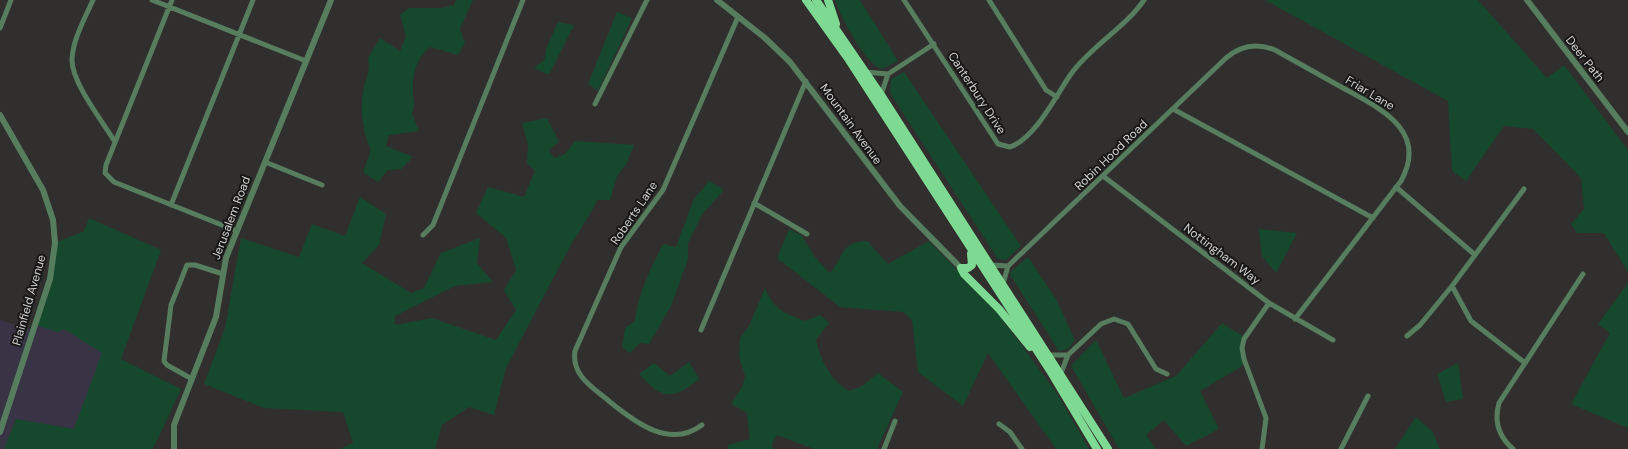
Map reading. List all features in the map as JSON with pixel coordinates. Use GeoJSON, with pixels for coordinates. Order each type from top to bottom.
{"type":"FeatureCollection","features":[{"type":"Feature","properties":{"kind":"highway"},"geometry":{"type":"LineString","coordinates":[[806,0],[849,60],[1098,449]]}},
{"type":"Feature","properties":{"kind":"highway"},"geometry":{"type":"LineString","coordinates":[[816,0],[881,95],[1108,449]]}},
{"type":"Feature","properties":{"kind":"highway"},"geometry":{"type":"LineString","coordinates":[[828,0],[838,30]]}},
{"type":"Feature","properties":{"kind":"highway"},"geometry":{"type":"LineString","coordinates":[[968,245],[972,263],[968,268],[961,268],[964,274],[999,309],[1049,370]]}},
{"type":"Feature","properties":{"kind":"street"},"geometry":{"type":"LineString","coordinates":[[0,28],[11,0]]}},
{"type":"Feature","properties":{"kind":"street"},"geometry":{"type":"LineString","coordinates":[[92,0],[73,49],[72,65],[77,81],[115,142]]}},
{"type":"Feature","properties":{"kind":"street"},"geometry":{"type":"LineString","coordinates":[[152,0],[306,62]]}},
{"type":"Feature","properties":{"kind":"street"},"geometry":{"type":"LineString","coordinates":[[172,0],[106,165],[105,173],[109,180],[237,231]]}},
{"type":"Feature","properties":{"kind":"street"},"geometry":{"type":"LineString","coordinates":[[171,205],[253,0]]}},
{"type":"Feature","properties":{"kind":"street","name":"Jerusalem Road"},"geometry":{"type":"LineString","coordinates":[[174,449],[174,425],[216,317],[226,258],[331,0]]}},
{"type":"Feature","properties":{"kind":"street"},"geometry":{"type":"LineString","coordinates":[[423,235],[433,225],[524,0]]}},
{"type":"Feature","properties":{"kind":"street"},"geometry":{"type":"LineString","coordinates":[[595,104],[647,0]]}},
{"type":"Feature","properties":{"kind":"street","name":"Mountain Avenue"},"geometry":{"type":"LineString","coordinates":[[718,0],[783,55],[806,81],[894,199],[961,268]]}},
{"type":"Feature","properties":{"kind":"street","name":"Canterbury Drive"},"geometry":{"type":"LineString","coordinates":[[904,0],[1001,146],[1010,147],[1020,142],[1043,118],[1072,72],[1144,0]]}},
{"type":"Feature","properties":{"kind":"street"},"geometry":{"type":"LineString","coordinates":[[998,0],[990,2],[1046,90],[1057,97]]}},
{"type":"Feature","properties":{"kind":"street","name":"Deer Path"},"geometry":{"type":"LineString","coordinates":[[1527,0],[1628,132]]}},
{"type":"Feature","properties":{"kind":"street","name":"Roberts Lane"},"geometry":{"type":"LineString","coordinates":[[702,425],[696,430],[682,435],[668,435],[649,430],[632,420],[587,382],[575,366],[575,351],[621,247],[630,231],[663,190],[738,17]]}},
{"type":"Feature","properties":{"kind":"street"},"geometry":{"type":"LineString","coordinates":[[865,72],[888,74],[934,44]]}},
{"type":"Feature","properties":{"kind":"street","name":"Friar Lane"},"geometry":{"type":"LineString","coordinates":[[1226,58],[1241,48],[1267,47],[1388,114],[1402,130],[1408,150],[1405,171],[1396,186],[1295,320]]}},
{"type":"Feature","properties":{"kind":"street","name":"Robin Hood Road"},"geometry":{"type":"LineString","coordinates":[[1008,266],[1226,58]]}},
{"type":"Feature","properties":{"kind":"street"},"geometry":{"type":"LineString","coordinates":[[881,95],[888,74]]}},
{"type":"Feature","properties":{"kind":"street"},"geometry":{"type":"LineString","coordinates":[[701,330],[806,81]]}},
{"type":"Feature","properties":{"kind":"street"},"geometry":{"type":"LineString","coordinates":[[1173,109],[1373,218]]}},
{"type":"Feature","properties":{"kind":"street","name":"Plainfield Avenue"},"geometry":{"type":"LineString","coordinates":[[0,115],[44,190],[55,231],[54,262],[50,279],[1,428]]}},
{"type":"Feature","properties":{"kind":"street"},"geometry":{"type":"LineString","coordinates":[[265,162],[322,184]]}},
{"type":"Feature","properties":{"kind":"street","name":"Nottingham Way"},"geometry":{"type":"LineString","coordinates":[[1103,176],[1269,303],[1295,320],[1333,340]]}},
{"type":"Feature","properties":{"kind":"street"},"geometry":{"type":"LineString","coordinates":[[1396,186],[1474,254]]}},
{"type":"Feature","properties":{"kind":"street"},"geometry":{"type":"LineString","coordinates":[[1407,336],[1420,325],[1452,286],[1524,189]]}},
{"type":"Feature","properties":{"kind":"street"},"geometry":{"type":"LineString","coordinates":[[754,203],[807,234]]}},
{"type":"Feature","properties":{"kind":"street"},"geometry":{"type":"LineString","coordinates":[[192,379],[167,365],[164,361],[170,305],[187,266],[195,265],[223,274]]}},
{"type":"Feature","properties":{"kind":"street"},"geometry":{"type":"LineString","coordinates":[[990,265],[1008,266],[1003,284]]}},
{"type":"Feature","properties":{"kind":"street"},"geometry":{"type":"LineString","coordinates":[[1513,449],[1501,434],[1497,415],[1499,403],[1583,274]]}},
{"type":"Feature","properties":{"kind":"street"},"geometry":{"type":"LineString","coordinates":[[1452,286],[1471,321],[1526,363]]}},
{"type":"Feature","properties":{"kind":"street"},"geometry":{"type":"LineString","coordinates":[[1263,449],[1266,418],[1244,359],[1243,344],[1269,303]]}},
{"type":"Feature","properties":{"kind":"street"},"geometry":{"type":"LineString","coordinates":[[1061,374],[1068,355],[1101,324],[1114,319],[1119,320],[1132,329],[1156,368],[1167,374]]}},
{"type":"Feature","properties":{"kind":"street"},"geometry":{"type":"LineString","coordinates":[[1049,355],[1068,355]]}},
{"type":"Feature","properties":{"kind":"street"},"geometry":{"type":"LineString","coordinates":[[1341,449],[1368,396]]}},
{"type":"Feature","properties":{"kind":"street"},"geometry":{"type":"LineString","coordinates":[[884,449],[895,421]]}},
{"type":"Feature","properties":{"kind":"street"},"geometry":{"type":"LineString","coordinates":[[1000,424],[1010,432],[1022,449]]}},
{"type":"Feature","properties":{"kind":"shaded area"},"geometry":{"type":"Polygon","coordinates":[[[0,320],[33,330],[35,325],[64,329],[103,352],[74,429],[16,419],[4,449],[0,449],[0,320]]]}},
{"type":"Feature","properties":{"kind":"green space"},"geometry":{"type":"Polygon","coordinates":[[[456,0],[473,0],[460,29],[465,43],[458,55],[430,47],[425,51],[416,66],[413,84],[414,105],[412,114],[419,131],[389,135],[386,146],[413,157],[401,169],[388,170],[378,182],[363,172],[371,150],[364,129],[362,114],[363,92],[369,68],[368,58],[380,38],[400,51],[406,36],[400,15],[409,8],[442,8],[454,5],[456,0]]]}},
{"type":"Feature","properties":{"kind":"green space"},"geometry":{"type":"Polygon","coordinates":[[[835,0],[860,0],[898,61],[882,69],[875,66],[854,39],[835,0]]]}},
{"type":"Feature","properties":{"kind":"green space"},"geometry":{"type":"Polygon","coordinates":[[[1265,0],[1478,0],[1547,78],[1564,65],[1628,150],[1628,272],[1604,233],[1577,233],[1571,224],[1584,209],[1581,178],[1533,129],[1504,126],[1466,181],[1452,171],[1448,101],[1265,0]]]}},
{"type":"Feature","properties":{"kind":"green space"},"geometry":{"type":"Polygon","coordinates":[[[617,12],[632,18],[598,91],[588,84],[617,12]]]}},
{"type":"Feature","properties":{"kind":"green space"},"geometry":{"type":"Polygon","coordinates":[[[558,22],[574,25],[549,75],[534,68],[545,59],[546,49],[558,22]]]}},
{"type":"Feature","properties":{"kind":"green space"},"geometry":{"type":"Polygon","coordinates":[[[904,72],[1021,246],[1006,260],[998,259],[890,93],[891,79],[904,72]]]}},
{"type":"Feature","properties":{"kind":"green space"},"geometry":{"type":"Polygon","coordinates":[[[547,118],[559,142],[549,150],[554,158],[565,154],[575,141],[634,145],[627,163],[617,176],[610,200],[598,200],[568,250],[506,368],[494,415],[469,407],[442,425],[435,449],[340,449],[353,443],[343,412],[264,408],[204,384],[225,328],[241,238],[299,257],[312,224],[345,236],[360,197],[386,214],[379,245],[362,263],[411,293],[424,288],[441,253],[480,238],[477,263],[493,282],[455,286],[395,316],[395,325],[432,318],[496,340],[516,310],[504,290],[516,270],[506,238],[476,213],[488,187],[524,197],[535,171],[527,163],[528,145],[522,123],[547,118]]]}},
{"type":"Feature","properties":{"kind":"green space"},"geometry":{"type":"Polygon","coordinates":[[[709,181],[724,190],[703,213],[688,243],[688,259],[671,306],[649,344],[640,343],[630,353],[622,347],[625,328],[635,321],[639,301],[649,272],[663,244],[676,247],[694,199],[709,181]]]}},
{"type":"Feature","properties":{"kind":"green space"},"geometry":{"type":"Polygon","coordinates":[[[89,218],[161,250],[121,359],[181,389],[153,449],[4,449],[16,419],[74,429],[102,353],[64,329],[58,332],[35,325],[51,275],[55,243],[84,231],[89,218]]]}},
{"type":"Feature","properties":{"kind":"green space"},"geometry":{"type":"Polygon","coordinates":[[[789,229],[801,235],[815,257],[830,273],[844,251],[852,244],[867,241],[888,264],[929,241],[997,312],[1058,395],[1089,449],[1056,449],[988,353],[963,406],[918,372],[912,320],[903,312],[840,307],[777,258],[789,229]]]}},
{"type":"Feature","properties":{"kind":"green space"},"geometry":{"type":"Polygon","coordinates":[[[1259,229],[1297,233],[1276,273],[1262,256],[1259,229]]]}},
{"type":"Feature","properties":{"kind":"green space"},"geometry":{"type":"Polygon","coordinates":[[[1028,257],[1056,299],[1075,340],[1068,349],[1059,351],[1009,273],[1028,257]]]}},
{"type":"Feature","properties":{"kind":"green space"},"geometry":{"type":"Polygon","coordinates":[[[1628,283],[1628,428],[1571,404],[1610,333],[1598,324],[1628,283]]]}},
{"type":"Feature","properties":{"kind":"green space"},"geometry":{"type":"Polygon","coordinates":[[[765,288],[776,306],[785,312],[805,321],[820,315],[829,323],[816,340],[827,369],[842,386],[849,391],[862,386],[878,373],[903,392],[877,449],[814,449],[777,435],[772,444],[773,449],[728,449],[728,445],[750,439],[747,413],[731,404],[743,385],[745,376],[739,356],[740,338],[749,326],[765,288]]]}},
{"type":"Feature","properties":{"kind":"green space"},"geometry":{"type":"Polygon","coordinates":[[[1222,323],[1246,338],[1242,350],[1244,365],[1200,391],[1219,429],[1186,446],[1164,420],[1146,435],[1156,449],[1119,449],[1071,366],[1096,340],[1124,398],[1176,376],[1222,323]]]}},
{"type":"Feature","properties":{"kind":"green space"},"geometry":{"type":"Polygon","coordinates":[[[689,362],[699,379],[682,391],[674,394],[667,394],[654,388],[639,374],[654,363],[670,376],[689,362]]]}},
{"type":"Feature","properties":{"kind":"green space"},"geometry":{"type":"Polygon","coordinates":[[[1458,363],[1463,399],[1446,402],[1437,374],[1458,363]]]}},
{"type":"Feature","properties":{"kind":"green space"},"geometry":{"type":"Polygon","coordinates":[[[1416,417],[1432,431],[1440,449],[1395,449],[1416,417]]]}}]}
